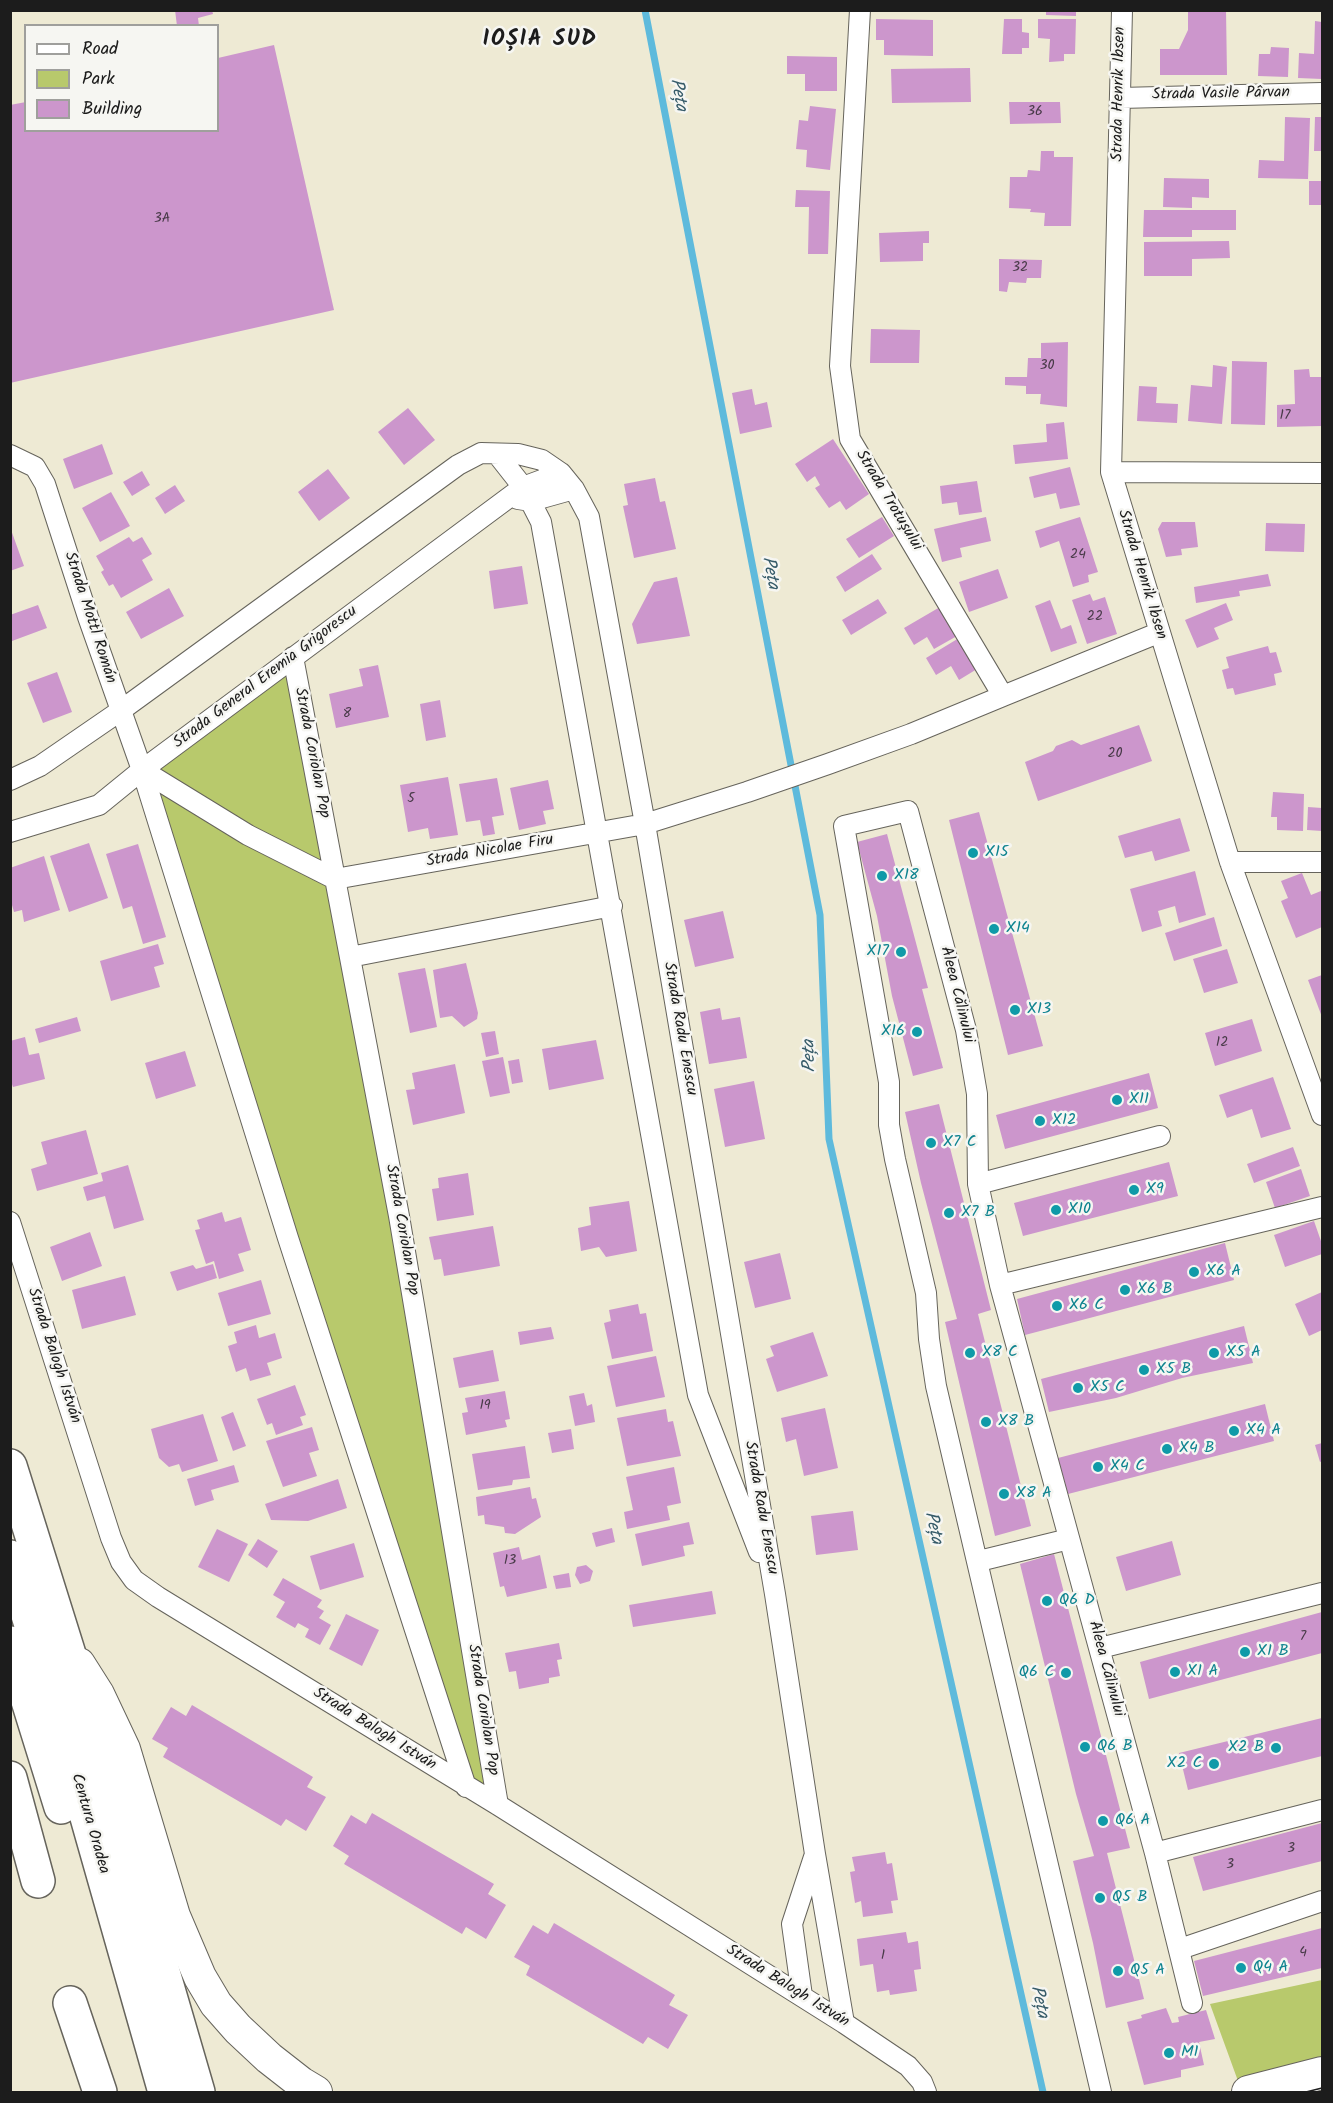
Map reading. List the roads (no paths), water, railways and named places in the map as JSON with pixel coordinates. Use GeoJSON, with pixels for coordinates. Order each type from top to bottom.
{"type":"FeatureCollection","features":[{"type":"Feature","properties":{"kind":"highway"},"geometry":{"type":"LineString","coordinates":[[10,1466],[66,1644],[198,2092]]}},
{"type":"Feature","properties":{"kind":"highway","name":"Centura Oradea"},"geometry":{"type":"LineString","coordinates":[[10,1557],[48,1680],[154,2082]]}},
{"type":"Feature","properties":{"kind":"highway","name":"Centura Oradea"},"geometry":{"type":"LineString","coordinates":[[10,1643],[154,2082]]}},
{"type":"Feature","properties":{"kind":"highway"},"geometry":{"type":"LineString","coordinates":[[10,1778],[38,1881]]}},
{"type":"Feature","properties":{"kind":"highway"},"geometry":{"type":"LineString","coordinates":[[70,2002],[100,2092]]}},
{"type":"Feature","properties":{"kind":"main road"},"geometry":{"type":"LineString","coordinates":[[66,1644],[98,1694],[124,1749],[174,1916],[185,1946],[207,1991],[238,2029],[268,2058],[316,2092]]}},
{"type":"Feature","properties":{"kind":"main road"},"geometry":{"type":"LineString","coordinates":[[1248,2092],[1323,2073]]}},
{"type":"Feature","properties":{"kind":"street","name":"Strada Trotușului"},"geometry":{"type":"LineString","coordinates":[[860,10],[840,366],[850,439],[1003,696]]}},
{"type":"Feature","properties":{"kind":"street","name":"Strada Henrik Ibsen"},"geometry":{"type":"LineString","coordinates":[[1122,10],[1111,472],[1158,633],[1230,862],[1323,1115]]}},
{"type":"Feature","properties":{"kind":"street","name":"Strada Vasile Pârvan"},"geometry":{"type":"LineString","coordinates":[[1120,98],[1323,93]]}},
{"type":"Feature","properties":{"kind":"street","name":"Strada Radu Enescu"},"geometry":{"type":"LineString","coordinates":[[10,780],[40,766],[120,711],[458,465],[481,453],[518,454],[542,459],[561,473],[574,489],[589,517],[645,824],[775,1594],[814,1854],[844,2022]]}},
{"type":"Feature","properties":{"kind":"street","name":"Strada Radu Enescu"},"geometry":{"type":"LineString","coordinates":[[497,454],[521,495],[542,522],[698,1395],[775,1594]]}},
{"type":"Feature","properties":{"kind":"street","name":"Strada Mottl Román"},"geometry":{"type":"LineString","coordinates":[[10,455],[35,467],[45,484],[120,711],[142,770]]}},
{"type":"Feature","properties":{"kind":"street"},"geometry":{"type":"LineString","coordinates":[[1111,472],[1323,473]]}},
{"type":"Feature","properties":{"kind":"street","name":"Strada General Eremia Grigorescu"},"geometry":{"type":"LineString","coordinates":[[10,832],[99,805],[293,657],[521,495],[561,473]]}},
{"type":"Feature","properties":{"kind":"street","name":"Strada General Eremia Grigorescu"},"geometry":{"type":"LineString","coordinates":[[521,495],[574,489]]}},
{"type":"Feature","properties":{"kind":"street"},"geometry":{"type":"LineString","coordinates":[[1003,696],[1158,633]]}},
{"type":"Feature","properties":{"kind":"street","name":"Strada Coriolan Pop"},"geometry":{"type":"LineString","coordinates":[[293,657],[399,1216],[498,1805]]}},
{"type":"Feature","properties":{"kind":"street","name":"Strada Nicolae Firu"},"geometry":{"type":"LineString","coordinates":[[335,879],[645,824],[828,764],[911,734],[1003,696]]}},
{"type":"Feature","properties":{"kind":"street"},"geometry":{"type":"LineString","coordinates":[[142,770],[248,836],[335,879]]}},
{"type":"Feature","properties":{"kind":"street","name":"Strada Coriolan Pop"},"geometry":{"type":"LineString","coordinates":[[142,770],[288,1238],[466,1787]]}},
{"type":"Feature","properties":{"kind":"street","name":"Aleea Călinului"},"geometry":{"type":"LineString","coordinates":[[979,1561],[936,1386],[929,1339],[926,1293],[889,1125],[889,1082],[844,826],[908,811],[966,1030],[977,1095],[978,1184],[1000,1285],[1155,1853],[1192,2003]]}},
{"type":"Feature","properties":{"kind":"street"},"geometry":{"type":"LineString","coordinates":[[1230,862],[1323,862]]}},
{"type":"Feature","properties":{"kind":"street"},"geometry":{"type":"LineString","coordinates":[[350,957],[612,906]]}},
{"type":"Feature","properties":{"kind":"street"},"geometry":{"type":"LineString","coordinates":[[978,1184],[1160,1136]]}},
{"type":"Feature","properties":{"kind":"street"},"geometry":{"type":"LineString","coordinates":[[1000,1285],[1323,1207]]}},
{"type":"Feature","properties":{"kind":"street","name":"Strada Balogh István"},"geometry":{"type":"LineString","coordinates":[[10,1222],[111,1538],[121,1562],[134,1580],[844,2022],[908,2066],[922,2082],[926,2092]]}},
{"type":"Feature","properties":{"kind":"street"},"geometry":{"type":"LineString","coordinates":[[1070,1539],[979,1561],[1101,2092]]}},
{"type":"Feature","properties":{"kind":"street"},"geometry":{"type":"LineString","coordinates":[[1100,1648],[1323,1593]]}},
{"type":"Feature","properties":{"kind":"street"},"geometry":{"type":"LineString","coordinates":[[1155,1853],[1323,1810]]}},
{"type":"Feature","properties":{"kind":"street"},"geometry":{"type":"LineString","coordinates":[[802,1996],[792,1924],[814,1854]]}},
{"type":"Feature","properties":{"kind":"street"},"geometry":{"type":"LineString","coordinates":[[1180,1949],[1323,1901]]}},
{"type":"Feature","properties":{"kind":"waterway","name":"Peța"},"geometry":{"type":"LineString","coordinates":[[645,10],[820,915],[829,1139],[1043,2092]]}},
{"type":"Feature","properties":{"kind":"tram line"},"geometry":{"type":"LineString","coordinates":[[1306,2092],[1322,2088]]}},
{"type":"Feature","properties":{"kind":"place","name":"X15"},"geometry":{"type":"Point","coordinates":[973,853]}},
{"type":"Feature","properties":{"kind":"place","name":"X18"},"geometry":{"type":"Point","coordinates":[882,876]}},
{"type":"Feature","properties":{"kind":"place","name":"X14"},"geometry":{"type":"Point","coordinates":[994,929]}},
{"type":"Feature","properties":{"kind":"place","name":"X17"},"geometry":{"type":"Point","coordinates":[901,952]}},
{"type":"Feature","properties":{"kind":"place","name":"X13"},"geometry":{"type":"Point","coordinates":[1015,1010]}},
{"type":"Feature","properties":{"kind":"place","name":"X16"},"geometry":{"type":"Point","coordinates":[917,1032]}},
{"type":"Feature","properties":{"kind":"place","name":"X11"},"geometry":{"type":"Point","coordinates":[1117,1100]}},
{"type":"Feature","properties":{"kind":"place","name":"X12"},"geometry":{"type":"Point","coordinates":[1040,1121]}},
{"type":"Feature","properties":{"kind":"place","name":"X7 C"},"geometry":{"type":"Point","coordinates":[931,1143]}},
{"type":"Feature","properties":{"kind":"place","name":"X9"},"geometry":{"type":"Point","coordinates":[1134,1190]}},
{"type":"Feature","properties":{"kind":"place","name":"X10"},"geometry":{"type":"Point","coordinates":[1056,1210]}},
{"type":"Feature","properties":{"kind":"place","name":"X7 B"},"geometry":{"type":"Point","coordinates":[949,1213]}},
{"type":"Feature","properties":{"kind":"place","name":"X6 A"},"geometry":{"type":"Point","coordinates":[1194,1272]}},
{"type":"Feature","properties":{"kind":"place","name":"X6 B"},"geometry":{"type":"Point","coordinates":[1125,1290]}},
{"type":"Feature","properties":{"kind":"place","name":"X6 C"},"geometry":{"type":"Point","coordinates":[1057,1306]}},
{"type":"Feature","properties":{"kind":"place","name":"X8 C"},"geometry":{"type":"Point","coordinates":[970,1353]}},
{"type":"Feature","properties":{"kind":"place","name":"X5 A"},"geometry":{"type":"Point","coordinates":[1214,1353]}},
{"type":"Feature","properties":{"kind":"place","name":"X5 B"},"geometry":{"type":"Point","coordinates":[1144,1370]}},
{"type":"Feature","properties":{"kind":"place","name":"X5 C"},"geometry":{"type":"Point","coordinates":[1078,1388]}},
{"type":"Feature","properties":{"kind":"place","name":"X8 B"},"geometry":{"type":"Point","coordinates":[986,1422]}},
{"type":"Feature","properties":{"kind":"place","name":"X4 A"},"geometry":{"type":"Point","coordinates":[1234,1431]}},
{"type":"Feature","properties":{"kind":"place","name":"X4 B"},"geometry":{"type":"Point","coordinates":[1167,1449]}},
{"type":"Feature","properties":{"kind":"place","name":"X4 C"},"geometry":{"type":"Point","coordinates":[1098,1467]}},
{"type":"Feature","properties":{"kind":"place","name":"X8 A"},"geometry":{"type":"Point","coordinates":[1004,1494]}},
{"type":"Feature","properties":{"kind":"place","name":"Q6 D"},"geometry":{"type":"Point","coordinates":[1047,1601]}},
{"type":"Feature","properties":{"kind":"place","name":"X1 B"},"geometry":{"type":"Point","coordinates":[1245,1652]}},
{"type":"Feature","properties":{"kind":"place","name":"X1 A"},"geometry":{"type":"Point","coordinates":[1175,1672]}},
{"type":"Feature","properties":{"kind":"place","name":"Q6 C"},"geometry":{"type":"Point","coordinates":[1066,1673]}},
{"type":"Feature","properties":{"kind":"place","name":"Q6 B"},"geometry":{"type":"Point","coordinates":[1085,1747]}},
{"type":"Feature","properties":{"kind":"place","name":"X2 B"},"geometry":{"type":"Point","coordinates":[1276,1748]}},
{"type":"Feature","properties":{"kind":"place","name":"X2 C"},"geometry":{"type":"Point","coordinates":[1214,1764]}},
{"type":"Feature","properties":{"kind":"place","name":"Q6 A"},"geometry":{"type":"Point","coordinates":[1103,1821]}},
{"type":"Feature","properties":{"kind":"place","name":"Q5 B"},"geometry":{"type":"Point","coordinates":[1100,1898]}},
{"type":"Feature","properties":{"kind":"place","name":"Q4 A"},"geometry":{"type":"Point","coordinates":[1241,1968]}},
{"type":"Feature","properties":{"kind":"place","name":"Q5 A"},"geometry":{"type":"Point","coordinates":[1118,1971]}},
{"type":"Feature","properties":{"kind":"place","name":"M1"},"geometry":{"type":"Point","coordinates":[1169,2053]}},
{"type":"Feature","properties":{"kind":"district","name":"IOȘIA SUD"},"geometry":{"type":"Point","coordinates":[540,41]}}]}
